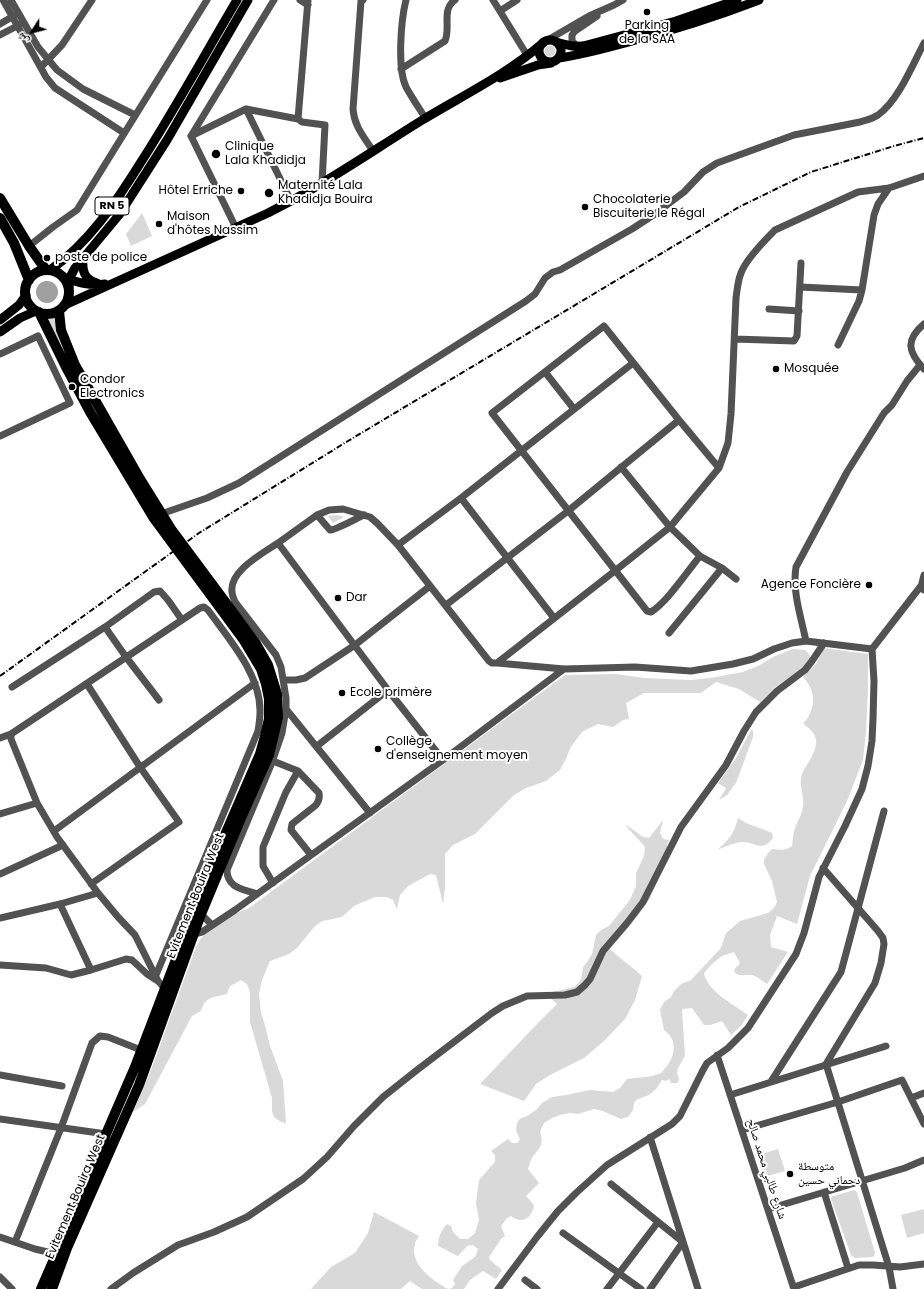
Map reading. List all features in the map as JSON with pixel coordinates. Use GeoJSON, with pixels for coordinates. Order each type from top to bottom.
{"type":"FeatureCollection","features":[{"type":"Feature","properties":{"kind":"highway"},"geometry":{"type":"LineString","coordinates":[[0,198],[29,246],[48,270]]}},
{"type":"Feature","properties":{"kind":"highway"},"geometry":{"type":"LineString","coordinates":[[0,218],[14,243],[29,280]]}},
{"type":"Feature","properties":{"kind":"highway"},"geometry":{"type":"LineString","coordinates":[[62,308],[49,314],[37,312],[31,307],[27,301],[25,290],[29,280],[36,273],[48,270],[55,271],[67,281],[69,297],[62,308],[61,330],[75,365],[140,479],[157,515]]}},
{"type":"Feature","properties":{"kind":"highway"},"geometry":{"type":"LineString","coordinates":[[37,312],[41,333],[67,370],[90,412],[157,515]]}},
{"type":"Feature","properties":{"kind":"highway","name":"Evitement Bouira West"},"geometry":{"type":"LineString","coordinates":[[41,1289],[95,1165],[106,1134],[141,1050],[163,985],[190,933],[260,754],[269,719],[269,699],[266,684],[261,669],[253,654],[157,515]]}},
{"type":"Feature","properties":{"kind":"highway","name":"Evitement Bouira West"},"geometry":{"type":"LineString","coordinates":[[193,566],[222,597],[255,642],[268,665],[277,694],[278,717],[269,755],[198,912]]}},
{"type":"Feature","properties":{"kind":"highway","name":"Evitement Bouira West"},"geometry":{"type":"LineString","coordinates":[[52,1289],[67,1248],[139,1085],[163,985]]}},
{"type":"Feature","properties":{"kind":"main road","name":"RN 5"},"geometry":{"type":"LineString","coordinates":[[48,270],[59,264],[84,240],[113,206],[161,131],[237,0]]}},
{"type":"Feature","properties":{"kind":"main road","name":"RN 5"},"geometry":{"type":"LineString","coordinates":[[67,281],[75,268],[113,223],[168,140],[248,0]]}},
{"type":"Feature","properties":{"kind":"main road"},"geometry":{"type":"LineString","coordinates":[[62,308],[291,201],[491,80],[544,42],[553,40],[566,45],[581,47],[676,21],[737,0]]}},
{"type":"Feature","properties":{"kind":"main road"},"geometry":{"type":"LineString","coordinates":[[544,42],[539,50],[541,57],[546,62],[656,35],[759,0]]}},
{"type":"Feature","properties":{"kind":"main road"},"geometry":{"type":"LineString","coordinates":[[556,42],[561,47],[558,58]]}},
{"type":"Feature","properties":{"kind":"main road"},"geometry":{"type":"LineString","coordinates":[[491,80],[538,66],[558,58]]}},
{"type":"Feature","properties":{"kind":"main road"},"geometry":{"type":"LineString","coordinates":[[83,258],[83,270],[87,278],[96,283],[104,284]]}},
{"type":"Feature","properties":{"kind":"main road"},"geometry":{"type":"LineString","coordinates":[[67,281],[95,285],[120,280]]}},
{"type":"Feature","properties":{"kind":"main road"},"geometry":{"type":"LineString","coordinates":[[0,320],[19,305],[26,295]]}},
{"type":"Feature","properties":{"kind":"main road"},"geometry":{"type":"LineString","coordinates":[[0,332],[20,318],[37,312]]}},
{"type":"Feature","properties":{"kind":"street"},"geometry":{"type":"LineString","coordinates":[[3,0],[16,15]]}},
{"type":"Feature","properties":{"kind":"street"},"geometry":{"type":"LineString","coordinates":[[11,0],[16,15],[41,67],[55,88],[124,133]]}},
{"type":"Feature","properties":{"kind":"street"},"geometry":{"type":"LineString","coordinates":[[41,67],[62,45],[92,0]]}},
{"type":"Feature","properties":{"kind":"street"},"geometry":{"type":"LineString","coordinates":[[29,246],[77,210],[207,0]]}},
{"type":"Feature","properties":{"kind":"street"},"geometry":{"type":"LineString","coordinates":[[190,136],[274,0]]}},
{"type":"Feature","properties":{"kind":"street"},"geometry":{"type":"LineString","coordinates":[[298,119],[308,2],[300,0]]}},
{"type":"Feature","properties":{"kind":"street"},"geometry":{"type":"LineString","coordinates":[[363,0],[361,1],[353,109],[354,119],[358,128],[374,151]]}},
{"type":"Feature","properties":{"kind":"street"},"geometry":{"type":"LineString","coordinates":[[406,0],[402,23],[401,69],[406,86],[426,119]]}},
{"type":"Feature","properties":{"kind":"street"},"geometry":{"type":"LineString","coordinates":[[401,69],[445,41],[447,36],[447,9],[455,0]]}},
{"type":"Feature","properties":{"kind":"street"},"geometry":{"type":"LineString","coordinates":[[493,0],[527,55]]}},
{"type":"Feature","properties":{"kind":"street"},"geometry":{"type":"LineString","coordinates":[[500,11],[517,0]]}},
{"type":"Feature","properties":{"kind":"street"},"geometry":{"type":"LineString","coordinates":[[558,58],[575,31],[622,0]]}},
{"type":"Feature","properties":{"kind":"street"},"geometry":{"type":"LineString","coordinates":[[544,42],[589,16],[614,5]]}},
{"type":"Feature","properties":{"kind":"street"},"geometry":{"type":"LineString","coordinates":[[0,24],[16,15]]}},
{"type":"Feature","properties":{"kind":"street"},"geometry":{"type":"LineString","coordinates":[[21,24],[57,70],[84,89],[135,115]]}},
{"type":"Feature","properties":{"kind":"street"},"geometry":{"type":"LineString","coordinates":[[0,35],[21,24]]}},
{"type":"Feature","properties":{"kind":"street"},"geometry":{"type":"LineString","coordinates":[[572,35],[572,41],[581,47]]}},
{"type":"Feature","properties":{"kind":"street"},"geometry":{"type":"LineString","coordinates":[[157,515],[207,498],[239,483],[281,457],[526,301],[535,294],[545,278],[553,272],[560,270],[610,242],[655,214],[684,192],[703,172],[717,163],[794,135],[860,122],[878,115],[892,102],[924,43]]}},
{"type":"Feature","properties":{"kind":"street"},"geometry":{"type":"LineString","coordinates":[[190,136],[246,109],[298,119],[302,122],[325,125],[322,183]]}},
{"type":"Feature","properties":{"kind":"street"},"geometry":{"type":"LineString","coordinates":[[246,109],[291,201]]}},
{"type":"Feature","properties":{"kind":"street"},"geometry":{"type":"LineString","coordinates":[[190,136],[236,228]]}},
{"type":"Feature","properties":{"kind":"street"},"geometry":{"type":"LineString","coordinates":[[497,663],[670,526],[719,468],[728,443],[731,414],[736,298],[741,272],[767,238],[775,230],[858,192],[889,188],[924,176]]}},
{"type":"Feature","properties":{"kind":"street"},"geometry":{"type":"LineString","coordinates":[[838,345],[862,290],[874,214],[878,204],[889,188]]}},
{"type":"Feature","properties":{"kind":"street"},"geometry":{"type":"LineString","coordinates":[[735,339],[794,341],[797,336],[801,263]]}},
{"type":"Feature","properties":{"kind":"street"},"geometry":{"type":"LineString","coordinates":[[800,288],[862,290]]}},
{"type":"Feature","properties":{"kind":"street"},"geometry":{"type":"LineString","coordinates":[[769,309],[799,311]]}},
{"type":"Feature","properties":{"kind":"street"},"geometry":{"type":"LineString","coordinates":[[806,641],[794,578],[796,567],[847,472],[884,413],[892,405],[907,382],[922,367],[912,355],[910,349],[911,341],[916,330],[924,324]]}},
{"type":"Feature","properties":{"kind":"street"},"geometry":{"type":"LineString","coordinates":[[700,556],[666,598],[651,612],[647,611],[492,413],[604,326],[719,468]]}},
{"type":"Feature","properties":{"kind":"street"},"geometry":{"type":"LineString","coordinates":[[0,354],[41,333],[70,403],[0,435]]}},
{"type":"Feature","properties":{"kind":"street"},"geometry":{"type":"LineString","coordinates":[[398,545],[461,498],[633,363]]}},
{"type":"Feature","properties":{"kind":"street"},"geometry":{"type":"LineString","coordinates":[[545,372],[574,409]]}},
{"type":"Feature","properties":{"kind":"street"},"geometry":{"type":"LineString","coordinates":[[446,605],[568,511],[679,420]]}},
{"type":"Feature","properties":{"kind":"street"},"geometry":{"type":"LineString","coordinates":[[621,467],[670,526],[700,556],[722,568],[736,579]]}},
{"type":"Feature","properties":{"kind":"street"},"geometry":{"type":"LineString","coordinates":[[461,498],[554,618]]}},
{"type":"Feature","properties":{"kind":"street"},"geometry":{"type":"LineString","coordinates":[[257,894],[238,888],[230,882],[227,877],[226,870],[273,761],[282,733],[286,709],[286,698],[282,667],[276,655],[235,602],[232,592],[232,585],[236,576],[243,568],[317,515],[329,510],[343,509],[370,517],[377,523],[398,545],[492,663],[564,669],[635,667],[691,671],[709,669],[753,659],[792,643],[806,641],[872,649]]}},
{"type":"Feature","properties":{"kind":"street"},"geometry":{"type":"LineString","coordinates":[[317,515],[330,530],[334,530],[364,515]]}},
{"type":"Feature","properties":{"kind":"street"},"geometry":{"type":"LineString","coordinates":[[278,543],[388,690],[443,760]]}},
{"type":"Feature","properties":{"kind":"street"},"geometry":{"type":"LineString","coordinates":[[669,633],[722,568]]}},
{"type":"Feature","properties":{"kind":"street"},"geometry":{"type":"LineString","coordinates":[[498,1289],[558,1211],[607,1165],[672,1124],[680,1116],[707,1063],[728,1048],[748,1028],[796,954],[804,933],[816,886],[823,868],[862,789],[868,766],[872,741],[873,719],[874,681],[872,649],[923,585],[924,575]]}},
{"type":"Feature","properties":{"kind":"street"},"geometry":{"type":"LineString","coordinates":[[284,680],[305,678],[355,645],[430,586]]}},
{"type":"Feature","properties":{"kind":"street"},"geometry":{"type":"LineString","coordinates":[[12,686],[105,627],[154,592],[160,591],[182,620]]}},
{"type":"Feature","properties":{"kind":"street"},"geometry":{"type":"LineString","coordinates":[[222,597],[227,593],[232,592]]}},
{"type":"Feature","properties":{"kind":"street"},"geometry":{"type":"LineString","coordinates":[[0,738],[11,734],[200,608],[208,610],[248,668],[259,696],[260,713],[258,731],[163,985]]}},
{"type":"Feature","properties":{"kind":"street"},"geometry":{"type":"LineString","coordinates":[[105,627],[126,657],[160,700]]}},
{"type":"Feature","properties":{"kind":"street"},"geometry":{"type":"LineString","coordinates":[[111,1289],[133,1273],[178,1245],[214,1232],[247,1217],[303,1179],[327,1157],[354,1126],[388,1093],[427,1061],[492,1012],[502,1006],[528,996],[565,995],[577,992],[585,985],[590,979],[603,951],[643,902],[681,827],[726,766],[744,731],[756,712],[777,691],[805,670],[824,643]]}},
{"type":"Feature","properties":{"kind":"street"},"geometry":{"type":"LineString","coordinates":[[190,933],[202,932],[257,894],[443,760],[564,669]]}},
{"type":"Feature","properties":{"kind":"street"},"geometry":{"type":"LineString","coordinates":[[54,830],[255,683]]}},
{"type":"Feature","properties":{"kind":"street"},"geometry":{"type":"LineString","coordinates":[[87,684],[140,767],[179,822],[91,884]]}},
{"type":"Feature","properties":{"kind":"street"},"geometry":{"type":"LineString","coordinates":[[317,746],[388,690]]}},
{"type":"Feature","properties":{"kind":"street"},"geometry":{"type":"LineString","coordinates":[[286,709],[370,813]]}},
{"type":"Feature","properties":{"kind":"street"},"geometry":{"type":"LineString","coordinates":[[11,734],[11,739],[37,803],[63,846],[98,893],[135,935],[163,985]]}},
{"type":"Feature","properties":{"kind":"street"},"geometry":{"type":"LineString","coordinates":[[273,761],[298,771],[319,793],[320,796],[316,805],[292,824],[291,827],[291,830],[311,855]]}},
{"type":"Feature","properties":{"kind":"street"},"geometry":{"type":"LineString","coordinates":[[273,882],[263,866],[263,848],[286,792],[298,771]]}},
{"type":"Feature","properties":{"kind":"street"},"geometry":{"type":"LineString","coordinates":[[0,814],[37,803]]}},
{"type":"Feature","properties":{"kind":"street"},"geometry":{"type":"LineString","coordinates":[[772,1080],[841,972],[884,810]]}},
{"type":"Feature","properties":{"kind":"street"},"geometry":{"type":"LineString","coordinates":[[0,874],[63,846]]}},
{"type":"Feature","properties":{"kind":"street"},"geometry":{"type":"LineString","coordinates":[[823,868],[883,938],[884,944],[881,963],[875,983],[826,1064],[889,1267],[893,1289]]}},
{"type":"Feature","properties":{"kind":"street"},"geometry":{"type":"LineString","coordinates":[[0,918],[60,904],[98,893]]}},
{"type":"Feature","properties":{"kind":"street"},"geometry":{"type":"LineString","coordinates":[[60,904],[91,970]]}},
{"type":"Feature","properties":{"kind":"street"},"geometry":{"type":"LineString","coordinates":[[198,912],[212,925]]}},
{"type":"Feature","properties":{"kind":"street"},"geometry":{"type":"LineString","coordinates":[[0,965],[46,968],[71,975],[126,959],[132,960],[147,974],[163,985]]}},
{"type":"Feature","properties":{"kind":"street"},"geometry":{"type":"LineString","coordinates":[[15,1242],[61,1128],[92,1043],[100,1036],[108,1037],[141,1050]]}},
{"type":"Feature","properties":{"kind":"street"},"geometry":{"type":"LineString","coordinates":[[730,1095],[772,1080],[886,1046]]}},
{"type":"Feature","properties":{"kind":"street","name":"شارع طالبي محمد صالح"},"geometry":{"type":"LineString","coordinates":[[717,1055],[794,1288]]}},
{"type":"Feature","properties":{"kind":"street"},"geometry":{"type":"LineString","coordinates":[[0,1075],[62,1086]]}},
{"type":"Feature","properties":{"kind":"street"},"geometry":{"type":"LineString","coordinates":[[742,1130],[838,1102],[902,1080],[924,1124]]}},
{"type":"Feature","properties":{"kind":"street"},"geometry":{"type":"LineString","coordinates":[[911,1098],[924,1093]]}},
{"type":"Feature","properties":{"kind":"street"},"geometry":{"type":"LineString","coordinates":[[0,1119],[106,1134]]}},
{"type":"Feature","properties":{"kind":"street"},"geometry":{"type":"LineString","coordinates":[[650,1137],[698,1289]]}},
{"type":"Feature","properties":{"kind":"street"},"geometry":{"type":"LineString","coordinates":[[768,1209],[904,1168],[924,1160]]}},
{"type":"Feature","properties":{"kind":"street"},"geometry":{"type":"LineString","coordinates":[[611,1184],[683,1242]]}},
{"type":"Feature","properties":{"kind":"street"},"geometry":{"type":"LineString","coordinates":[[824,1192],[848,1268]]}},
{"type":"Feature","properties":{"kind":"street"},"geometry":{"type":"LineString","coordinates":[[607,1289],[658,1222]]}},
{"type":"Feature","properties":{"kind":"street"},"geometry":{"type":"LineString","coordinates":[[563,1233],[641,1289]]}},
{"type":"Feature","properties":{"kind":"street"},"geometry":{"type":"LineString","coordinates":[[0,1237],[35,1249],[56,1254]]}},
{"type":"Feature","properties":{"kind":"street"},"geometry":{"type":"LineString","coordinates":[[650,1289],[683,1242]]}},
{"type":"Feature","properties":{"kind":"street"},"geometry":{"type":"LineString","coordinates":[[794,1288],[860,1265],[900,1267],[924,1264]]}},
{"type":"Feature","properties":{"kind":"street"},"geometry":{"type":"LineString","coordinates":[[0,1277],[12,1289]]}},
{"type":"Feature","properties":{"kind":"street"},"geometry":{"type":"LineString","coordinates":[[525,1280],[537,1289]]}},
{"type":"Feature","properties":{"kind":"shaded area"},"geometry":{"type":"Polygon","coordinates":[[[550,45],[554,47],[556,51],[554,55],[550,57],[546,55],[544,51],[546,47],[550,45]]]}},
{"type":"Feature","properties":{"kind":"shaded area"},"geometry":{"type":"Polygon","coordinates":[[[142,213],[152,236],[131,246],[126,234],[142,213]]]}},
{"type":"Feature","properties":{"kind":"shaded area"},"geometry":{"type":"Polygon","coordinates":[[[47,281],[55,284],[58,292],[55,300],[47,303],[39,300],[36,292],[39,284],[47,281]]]}},
{"type":"Feature","properties":{"kind":"shaded area"},"geometry":{"type":"Polygon","coordinates":[[[56,317],[56,329],[60,344],[47,320],[56,317]]]}},
{"type":"Feature","properties":{"kind":"shaded area"},"geometry":{"type":"Polygon","coordinates":[[[337,515],[344,517],[333,523],[328,516],[337,515]]]}},
{"type":"Feature","properties":{"kind":"shaded area"},"geometry":{"type":"Polygon","coordinates":[[[824,648],[868,654],[866,733],[863,760],[847,801],[810,876],[797,924],[777,916],[770,935],[771,947],[788,952],[767,984],[758,977],[735,973],[734,970],[740,963],[734,952],[722,956],[704,973],[706,979],[715,991],[728,1002],[748,1015],[741,1026],[731,1035],[722,1021],[710,1025],[704,1025],[692,1008],[682,1009],[685,1056],[678,1068],[677,1073],[679,1080],[677,1083],[671,1083],[669,1079],[666,1081],[662,1080],[656,1089],[649,1095],[636,1100],[633,1110],[628,1117],[621,1119],[603,1111],[594,1109],[578,1114],[570,1113],[560,1115],[544,1123],[540,1132],[542,1141],[540,1147],[531,1160],[528,1169],[539,1183],[526,1196],[534,1205],[533,1210],[529,1217],[523,1220],[515,1219],[511,1216],[507,1218],[501,1226],[505,1236],[501,1239],[489,1257],[490,1260],[502,1270],[496,1279],[483,1271],[470,1280],[464,1289],[448,1289],[452,1288],[455,1284],[453,1280],[462,1266],[475,1257],[478,1249],[473,1245],[467,1246],[458,1256],[438,1246],[439,1237],[447,1224],[451,1226],[453,1232],[460,1239],[468,1239],[475,1233],[479,1220],[476,1203],[479,1180],[495,1162],[495,1155],[491,1151],[508,1139],[512,1143],[517,1143],[520,1140],[516,1130],[517,1123],[520,1119],[536,1110],[542,1103],[552,1097],[590,1090],[613,1092],[620,1088],[627,1079],[649,1077],[661,1073],[672,1057],[674,1047],[671,1038],[664,1030],[660,1010],[664,1002],[671,997],[674,991],[681,984],[691,980],[721,948],[726,933],[740,921],[768,913],[774,908],[777,902],[772,881],[764,864],[764,860],[772,849],[780,850],[792,846],[794,830],[803,807],[801,778],[814,753],[816,744],[816,740],[811,730],[803,723],[809,716],[812,708],[813,695],[803,677],[816,664],[824,648]]]}},
{"type":"Feature","properties":{"kind":"shaded area"},"geometry":{"type":"Polygon","coordinates":[[[793,649],[805,650],[811,659],[803,668],[774,688],[760,702],[739,689],[716,682],[701,693],[644,693],[626,703],[629,719],[623,720],[613,727],[598,724],[582,732],[570,748],[560,770],[546,781],[526,788],[514,795],[475,834],[453,845],[445,854],[445,888],[443,904],[436,875],[430,874],[408,886],[400,895],[397,909],[393,900],[387,897],[375,897],[354,906],[342,917],[322,921],[314,927],[297,948],[289,954],[270,961],[262,980],[259,994],[261,1013],[270,1046],[283,1081],[286,1123],[281,1122],[274,1117],[272,1111],[272,1098],[250,1022],[250,992],[247,984],[241,980],[230,986],[227,994],[211,998],[205,1002],[201,1011],[192,1016],[145,1104],[133,1112],[151,1070],[197,944],[209,929],[223,919],[249,908],[565,675],[616,674],[644,678],[690,680],[711,678],[743,672],[793,649]]]}},
{"type":"Feature","properties":{"kind":"shaded area"},"geometry":{"type":"Polygon","coordinates":[[[751,730],[753,730],[753,737],[736,783],[727,795],[719,800],[726,788],[718,783],[736,758],[751,730]]]}},
{"type":"Feature","properties":{"kind":"shaded area"},"geometry":{"type":"Polygon","coordinates":[[[738,818],[746,823],[772,833],[773,838],[762,846],[742,842],[717,850],[730,836],[735,828],[738,818]]]}},
{"type":"Feature","properties":{"kind":"shaded area"},"geometry":{"type":"Polygon","coordinates":[[[663,820],[660,833],[663,839],[669,840],[667,845],[668,859],[649,900],[610,949],[642,976],[635,1000],[625,1019],[604,1041],[584,1058],[550,1075],[536,1084],[524,1101],[480,1084],[557,1004],[550,998],[553,992],[574,987],[581,980],[583,967],[592,954],[596,935],[601,930],[609,926],[630,900],[636,886],[636,873],[644,856],[645,847],[625,824],[643,837],[649,838],[663,820]]]}},
{"type":"Feature","properties":{"kind":"shaded area"},"geometry":{"type":"Polygon","coordinates":[[[778,1149],[785,1171],[764,1177],[758,1155],[778,1149]]]}},
{"type":"Feature","properties":{"kind":"shaded area"},"geometry":{"type":"Polygon","coordinates":[[[854,1190],[857,1192],[875,1253],[872,1257],[855,1258],[851,1255],[831,1199],[832,1196],[854,1190]]]}},
{"type":"Feature","properties":{"kind":"shaded area"},"geometry":{"type":"Polygon","coordinates":[[[924,1209],[924,1233],[907,1238],[901,1215],[924,1209]]]}},
{"type":"Feature","properties":{"kind":"shaded area"},"geometry":{"type":"Polygon","coordinates":[[[374,1212],[419,1236],[415,1242],[414,1251],[419,1265],[429,1277],[448,1289],[422,1289],[410,1281],[401,1289],[311,1289],[331,1267],[355,1253],[368,1233],[374,1212]]]}},
{"type":"Feature","properties":{"kind":"railway"},"geometry":{"type":"LineString","coordinates":[[0,676],[199,533],[348,441],[739,207],[811,172],[924,138]]}},
{"type":"Feature","properties":{"kind":"place","name":"Parking de la SAA"},"geometry":{"type":"Point","coordinates":[647,12]}},
{"type":"Feature","properties":{"kind":"place","name":"Clinique Lala Khadidja"},"geometry":{"type":"Point","coordinates":[216,154]}},
{"type":"Feature","properties":{"kind":"place","name":"Hôtel Erriche"},"geometry":{"type":"Point","coordinates":[241,191]}},
{"type":"Feature","properties":{"kind":"place","name":"Maternité Lala Khadidja Bouira"},"geometry":{"type":"Point","coordinates":[269,193]}},
{"type":"Feature","properties":{"kind":"place","name":"Chocolaterie Biscuiterie le Régal"},"geometry":{"type":"Point","coordinates":[585,207]}},
{"type":"Feature","properties":{"kind":"place","name":"Maison d'hôtes Nassim"},"geometry":{"type":"Point","coordinates":[159,224]}},
{"type":"Feature","properties":{"kind":"place","name":"poste de police"},"geometry":{"type":"Point","coordinates":[47,258]}},
{"type":"Feature","properties":{"kind":"place","name":"Mosquée"},"geometry":{"type":"Point","coordinates":[776,369]}},
{"type":"Feature","properties":{"kind":"place","name":"Condor Electronics"},"geometry":{"type":"Point","coordinates":[72,387]}},
{"type":"Feature","properties":{"kind":"place","name":"Agence Foncière"},"geometry":{"type":"Point","coordinates":[869,585]}},
{"type":"Feature","properties":{"kind":"place","name":"Dar"},"geometry":{"type":"Point","coordinates":[338,598]}},
{"type":"Feature","properties":{"kind":"place","name":"Ecole primère"},"geometry":{"type":"Point","coordinates":[342,693]}},
{"type":"Feature","properties":{"kind":"place","name":"Collège d'enseignement moyen"},"geometry":{"type":"Point","coordinates":[378,749]}},
{"type":"Feature","properties":{"kind":"place","name":"متوسطة دحماني حسين"},"geometry":{"type":"Point","coordinates":[790,1174]}}]}
